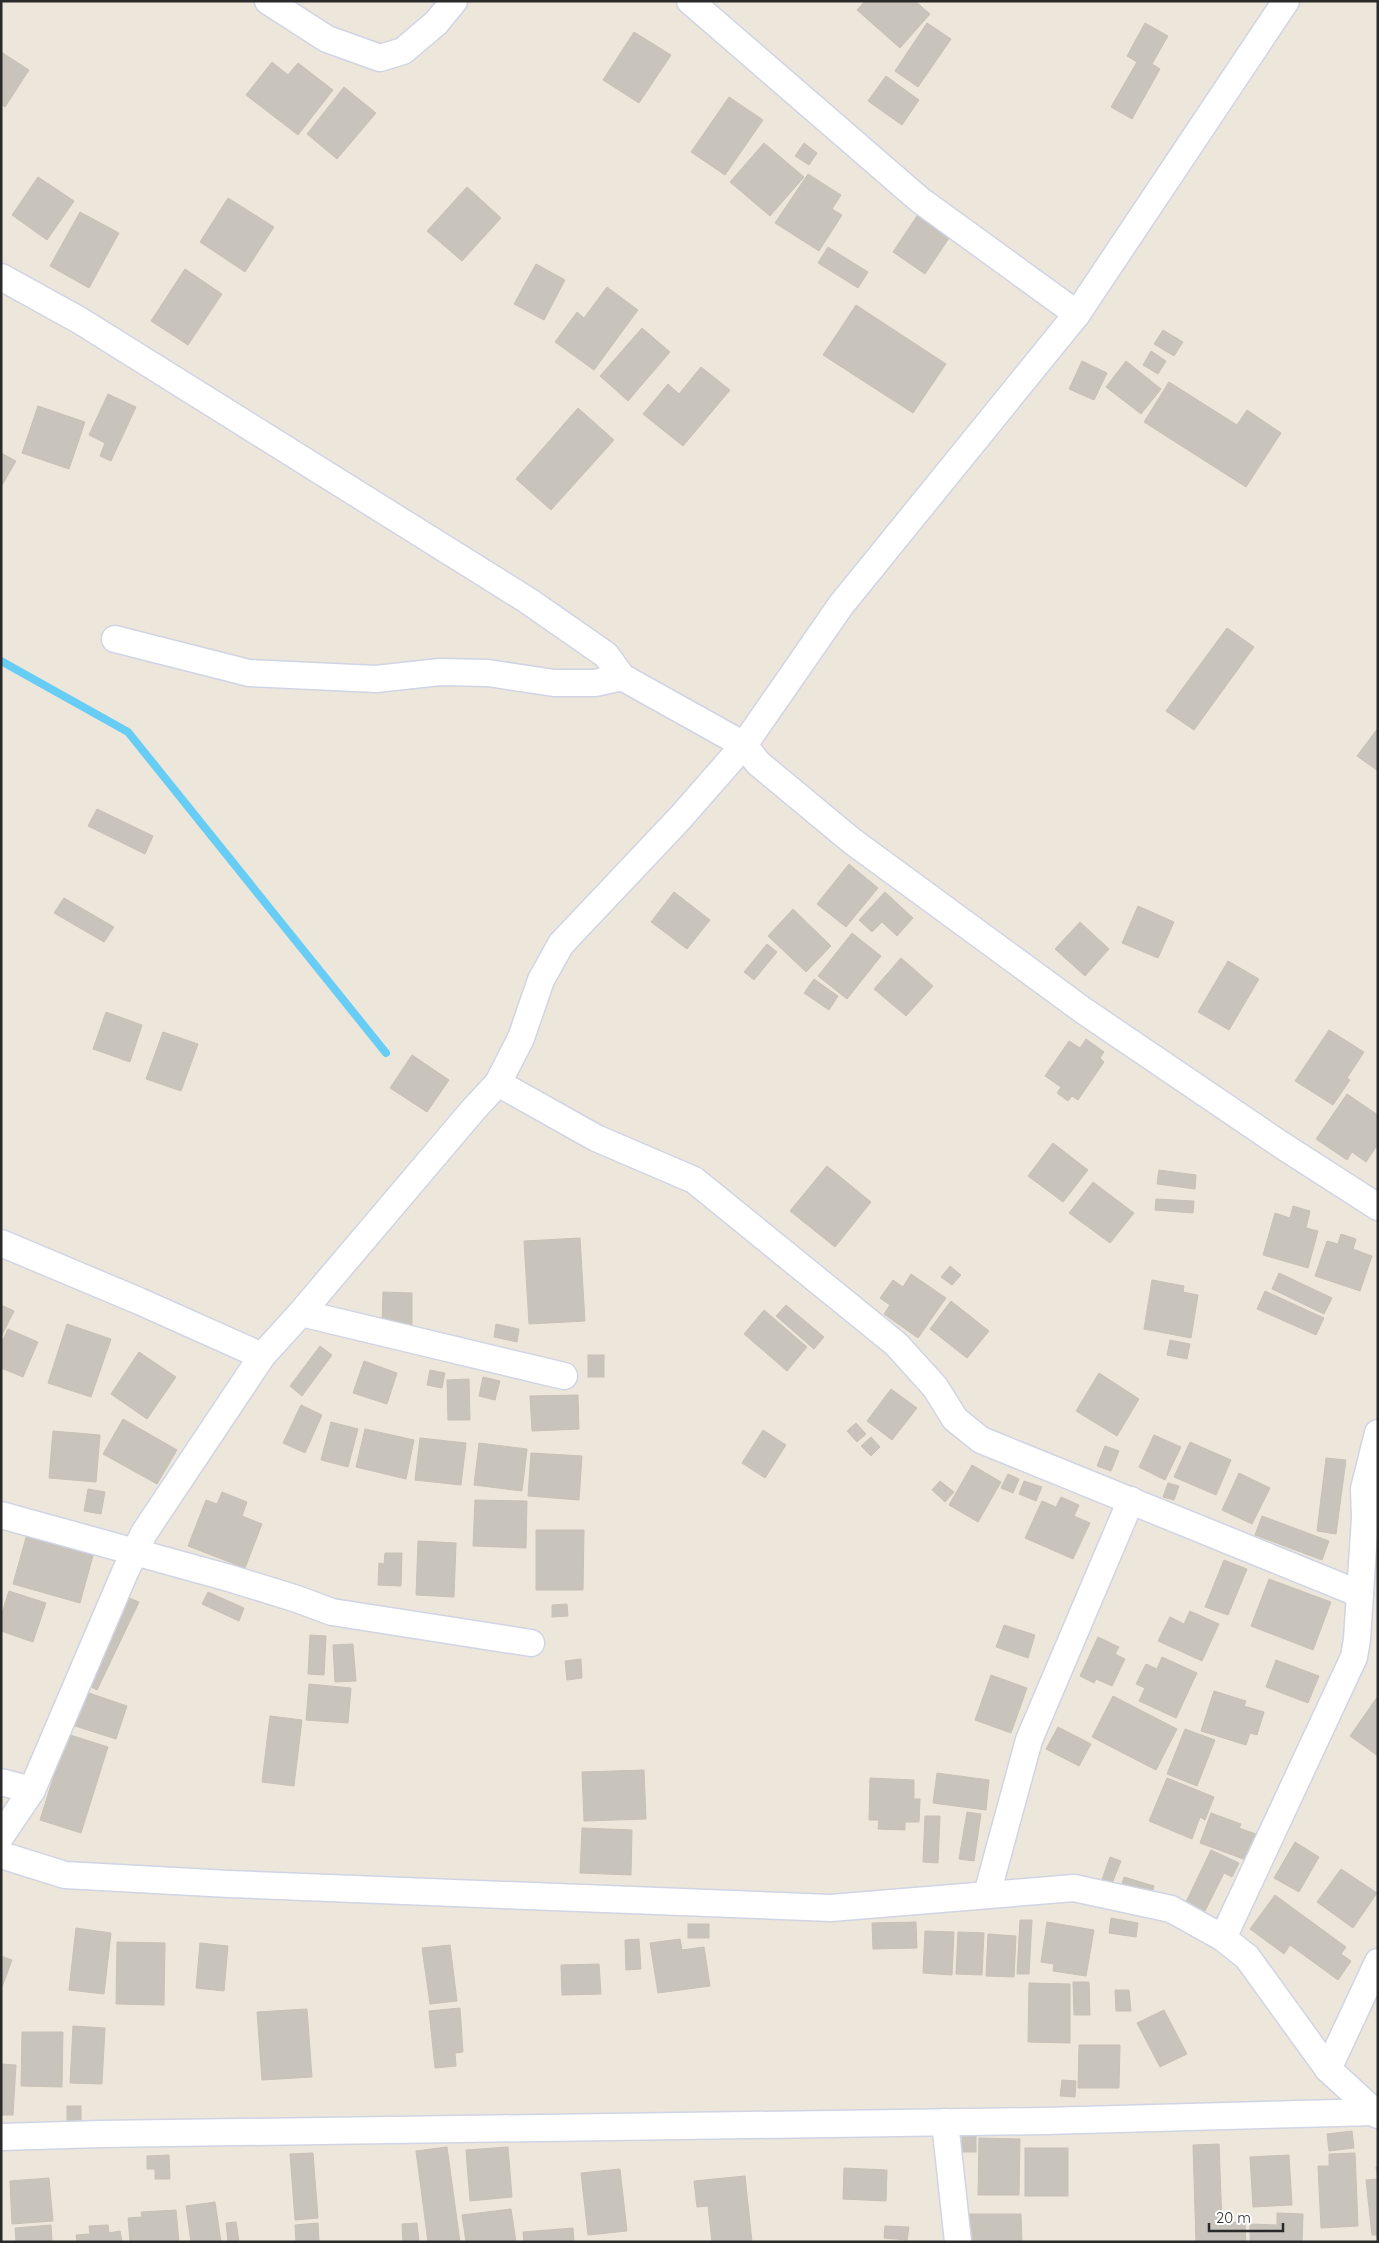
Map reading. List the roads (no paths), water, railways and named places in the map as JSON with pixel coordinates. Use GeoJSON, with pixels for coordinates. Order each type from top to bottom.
{"type":"FeatureCollection","features":[{"type":"Feature","properties":{"kind":"street"},"geometry":{"type":"LineString","coordinates":[[268,1],[327,39],[380,58],[403,51],[436,23],[454,1]]}},
{"type":"Feature","properties":{"kind":"street"},"geometry":{"type":"LineString","coordinates":[[690,1],[920,200],[1077,314]]}},
{"type":"Feature","properties":{"kind":"street"},"geometry":{"type":"LineString","coordinates":[[1,1836],[32,1790],[135,1551],[262,1356],[498,1083],[521,1038],[541,980],[560,944],[681,817],[744,745],[841,605],[1077,314],[1286,1]]}},
{"type":"Feature","properties":{"kind":"street"},"geometry":{"type":"LineString","coordinates":[[1,277],[79,320],[527,600],[606,656],[622,677],[744,745],[758,763],[852,840],[1084,1011],[1280,1144],[1378,1206]]}},
{"type":"Feature","properties":{"kind":"street"},"geometry":{"type":"LineString","coordinates":[[115,639],[248,674],[376,679],[440,672],[488,673],[554,683],[594,683],[622,677]]}},
{"type":"Feature","properties":{"kind":"street"},"geometry":{"type":"LineString","coordinates":[[498,1083],[596,1138],[694,1180],[896,1344],[935,1387],[955,1419],[981,1440],[1360,1594]]}},
{"type":"Feature","properties":{"kind":"street"},"geometry":{"type":"LineString","coordinates":[[1,1243],[139,1301],[262,1356]]}},
{"type":"Feature","properties":{"kind":"street"},"geometry":{"type":"LineString","coordinates":[[301,1313],[564,1376]]}},
{"type":"Feature","properties":{"kind":"street"},"geometry":{"type":"LineString","coordinates":[[1224,1938],[1354,1657],[1357,1639],[1365,1518],[1364,1489],[1378,1433]]}},
{"type":"Feature","properties":{"kind":"street"},"geometry":{"type":"LineString","coordinates":[[987,1894],[1029,1740],[1130,1500]]}},
{"type":"Feature","properties":{"kind":"street"},"geometry":{"type":"LineString","coordinates":[[1,1515],[135,1551],[297,1599],[332,1612],[531,1643]]}},
{"type":"Feature","properties":{"kind":"street"},"geometry":{"type":"LineString","coordinates":[[1,1782],[32,1790]]}},
{"type":"Feature","properties":{"kind":"street"},"geometry":{"type":"LineString","coordinates":[[1,1855],[65,1875],[229,1884],[831,1908],[1074,1888],[1171,1909],[1224,1938],[1247,1958],[1328,2069],[1376,2113]]}},
{"type":"Feature","properties":{"kind":"street"},"geometry":{"type":"LineString","coordinates":[[1328,2069],[1378,1962]]}},
{"type":"Feature","properties":{"kind":"street"},"geometry":{"type":"LineString","coordinates":[[1,2137],[1376,2113]]}},
{"type":"Feature","properties":{"kind":"street"},"geometry":{"type":"LineString","coordinates":[[945,2122],[958,2242]]}},
{"type":"Feature","properties":{"kind":"waterway"},"geometry":{"type":"LineString","coordinates":[[1,661],[128,732],[386,1053]]}}]}
